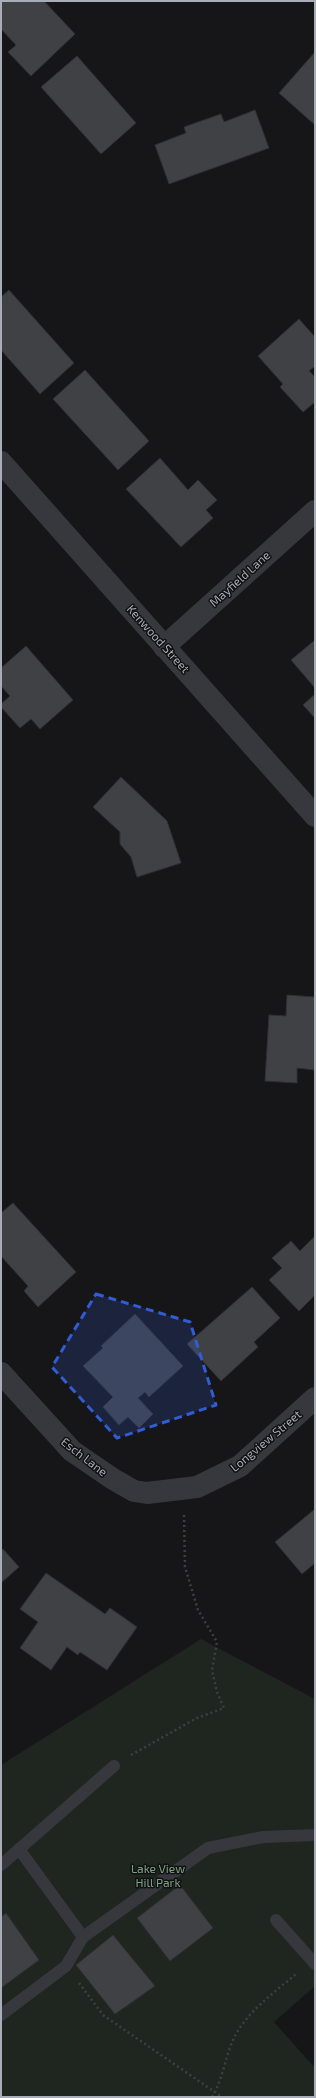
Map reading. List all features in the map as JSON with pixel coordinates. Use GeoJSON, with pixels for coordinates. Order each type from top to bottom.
{"type":"FeatureCollection","features":[{"type":"Feature","properties":{"kind":"street","name":"Kenwood Street"},"geometry":{"type":"LineString","coordinates":[[1,462],[315,816]]}},
{"type":"Feature","properties":{"kind":"street","name":"Mayfield Lane"},"geometry":{"type":"LineString","coordinates":[[164,647],[315,511]]}},
{"type":"Feature","properties":{"kind":"street","name":"Esch Lane"},"geometry":{"type":"LineString","coordinates":[[1,1374],[58,1436],[78,1455],[113,1479],[134,1491],[147,1493],[168,1492]]}},
{"type":"Feature","properties":{"kind":"street","name":"Longview Street"},"geometry":{"type":"LineString","coordinates":[[168,1492],[198,1487],[240,1466],[315,1398]]}},
{"type":"Feature","properties":{"kind":"lane"},"geometry":{"type":"LineString","coordinates":[[1,1865],[114,1766]]}},
{"type":"Feature","properties":{"kind":"lane"},"geometry":{"type":"LineString","coordinates":[[1,2015],[66,1966],[83,1937],[208,1848],[263,1837],[315,1835]]}},
{"type":"Feature","properties":{"kind":"lane"},"geometry":{"type":"LineString","coordinates":[[19,1849],[83,1937]]}},
{"type":"Feature","properties":{"kind":"lane"},"geometry":{"type":"LineString","coordinates":[[276,1920],[313,1962]]}},
{"type":"Feature","properties":{"kind":"path"},"geometry":{"type":"LineString","coordinates":[[114,1766],[153,1742],[197,1718],[224,1708],[217,1692],[212,1670],[216,1642],[198,1610],[185,1567],[183,1520],[189,1488]]}},
{"type":"Feature","properties":{"kind":"path"},"geometry":{"type":"LineString","coordinates":[[212,2097],[233,2040],[241,2026],[251,2013],[313,1962]]}},
{"type":"Feature","properties":{"kind":"path"},"geometry":{"type":"LineString","coordinates":[[66,1966],[103,2015],[214,2093],[222,2097]]}},
{"type":"Feature","properties":{"kind":"highlighted area"},"geometry":{"type":"Polygon","coordinates":[[[96,1294],[190,1322],[216,1405],[117,1438],[52,1367],[96,1294]]]}},
{"type":"Feature","properties":{"kind":"green space","name":"Lake View Hill Park"},"geometry":{"type":"Polygon","coordinates":[[[201,1639],[315,1699],[315,1986],[274,2022],[315,2068],[315,2097],[1,2097],[1,1765],[201,1639]]]}},
{"type":"Feature","properties":{"kind":"building"},"geometry":{"type":"Polygon","coordinates":[[[1,1],[44,1],[75,34],[31,76],[8,52],[16,45],[1,29],[1,1]]]}},
{"type":"Feature","properties":{"kind":"building"},"geometry":{"type":"Polygon","coordinates":[[[315,52],[315,125],[279,93],[315,52]]]}},
{"type":"Feature","properties":{"kind":"building"},"geometry":{"type":"Polygon","coordinates":[[[77,56],[136,123],[101,154],[41,87],[77,56]]]}},
{"type":"Feature","properties":{"kind":"building"},"geometry":{"type":"Polygon","coordinates":[[[255,110],[269,148],[169,184],[155,145],[186,133],[184,127],[221,114],[224,122],[255,110]]]}},
{"type":"Feature","properties":{"kind":"building"},"geometry":{"type":"Polygon","coordinates":[[[9,290],[74,363],[40,394],[1,350],[1,297],[9,290]]]}},
{"type":"Feature","properties":{"kind":"building"},"geometry":{"type":"Polygon","coordinates":[[[299,319],[315,337],[315,366],[309,371],[315,377],[315,402],[303,412],[280,387],[283,384],[258,356],[299,319]]]}},
{"type":"Feature","properties":{"kind":"building"},"geometry":{"type":"Polygon","coordinates":[[[85,370],[149,441],[118,470],[53,399],[85,370]]]}},
{"type":"Feature","properties":{"kind":"building"},"geometry":{"type":"Polygon","coordinates":[[[160,458],[188,490],[198,480],[217,500],[206,510],[213,518],[181,547],[126,489],[160,458]]]}},
{"type":"Feature","properties":{"kind":"building"},"geometry":{"type":"Polygon","coordinates":[[[315,640],[315,688],[291,660],[315,640]]]}},
{"type":"Feature","properties":{"kind":"building"},"geometry":{"type":"Polygon","coordinates":[[[26,646],[73,700],[40,729],[31,719],[20,728],[1,707],[1,704],[10,696],[1,686],[1,668],[26,646]]]}},
{"type":"Feature","properties":{"kind":"building"},"geometry":{"type":"Polygon","coordinates":[[[315,694],[315,718],[303,705],[315,694]]]}},
{"type":"Feature","properties":{"kind":"building"},"geometry":{"type":"Polygon","coordinates":[[[121,777],[167,821],[181,863],[137,877],[131,857],[120,844],[120,832],[93,807],[121,777]]]}},
{"type":"Feature","properties":{"kind":"building"},"geometry":{"type":"Polygon","coordinates":[[[287,995],[315,997],[315,1070],[297,1068],[297,1083],[265,1081],[269,1015],[286,1016],[287,995]]]}},
{"type":"Feature","properties":{"kind":"building"},"geometry":{"type":"Polygon","coordinates":[[[13,1203],[76,1272],[38,1307],[24,1291],[28,1286],[1,1256],[1,1213],[13,1203]]]}},
{"type":"Feature","properties":{"kind":"building"},"geometry":{"type":"Polygon","coordinates":[[[315,1236],[315,1295],[299,1311],[269,1280],[282,1268],[272,1258],[291,1241],[300,1251],[315,1236]]]}},
{"type":"Feature","properties":{"kind":"building"},"geometry":{"type":"Polygon","coordinates":[[[252,1287],[280,1318],[254,1342],[258,1347],[221,1381],[187,1344],[252,1287]]]}},
{"type":"Feature","properties":{"kind":"building"},"geometry":{"type":"Polygon","coordinates":[[[135,1314],[183,1366],[149,1397],[145,1392],[138,1398],[153,1414],[139,1428],[128,1417],[119,1425],[103,1407],[113,1397],[83,1366],[103,1348],[101,1346],[135,1314]]]}},
{"type":"Feature","properties":{"kind":"building"},"geometry":{"type":"Polygon","coordinates":[[[315,1509],[315,1563],[302,1574],[275,1542],[315,1509]]]}},
{"type":"Feature","properties":{"kind":"building"},"geometry":{"type":"Polygon","coordinates":[[[3,1549],[19,1567],[1,1583],[1,1550],[3,1549]]]}},
{"type":"Feature","properties":{"kind":"building"},"geometry":{"type":"Polygon","coordinates":[[[46,1573],[105,1614],[110,1608],[137,1627],[107,1670],[80,1652],[78,1655],[67,1647],[51,1670],[20,1648],[38,1622],[20,1609],[46,1573]]]}},
{"type":"Feature","properties":{"kind":"building"},"geometry":{"type":"Polygon","coordinates":[[[180,1885],[213,1928],[170,1961],[137,1918],[180,1885]]]}},
{"type":"Feature","properties":{"kind":"building"},"geometry":{"type":"Polygon","coordinates":[[[6,1913],[39,1960],[1,1988],[1,1917],[6,1913]]]}},
{"type":"Feature","properties":{"kind":"building"},"geometry":{"type":"Polygon","coordinates":[[[113,1935],[155,1986],[115,2014],[76,1965],[113,1935]]]}}]}
